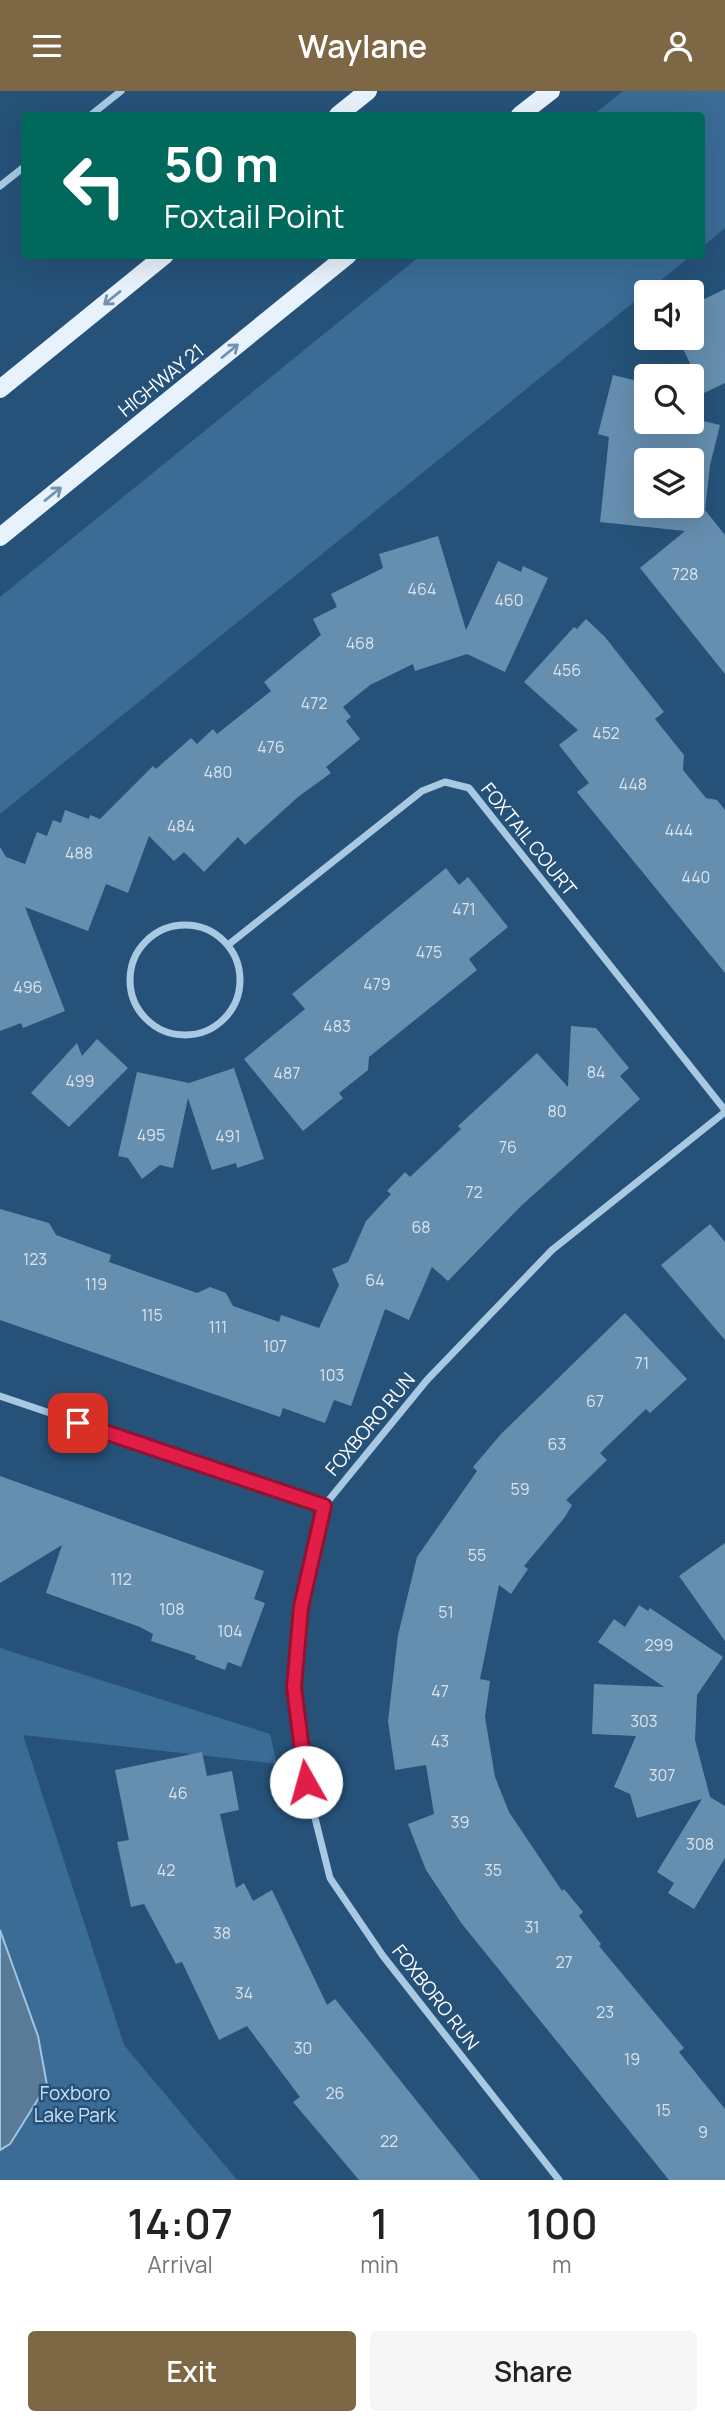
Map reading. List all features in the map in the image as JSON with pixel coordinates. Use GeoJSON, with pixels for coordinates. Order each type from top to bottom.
{"type":"FeatureCollection","features":[{"type":"Feature","properties":{"kind":"main road"},"geometry":{"type":"LineString","coordinates":[[342,112],[368,91]]}},
{"type":"Feature","properties":{"kind":"main road"},"geometry":{"type":"LineString","coordinates":[[524,112],[551,91]]}},
{"type":"Feature","properties":{"kind":"main road"},"geometry":{"type":"LineString","coordinates":[[0,389],[160,259]]}},
{"type":"Feature","properties":{"kind":"main road","name":"HIGHWAY 21"},"geometry":{"type":"LineString","coordinates":[[0,537],[343,259]]}},
{"type":"Feature","properties":{"kind":"street"},"geometry":{"type":"LineString","coordinates":[[95,112],[121,91]]}},
{"type":"Feature","properties":{"kind":"street"},"geometry":{"type":"LineString","coordinates":[[0,186],[21,169]]}},
{"type":"Feature","properties":{"kind":"street","name":"FOXTAIL COURT"},"geometry":{"type":"LineString","coordinates":[[228,945],[422,791],[445,782],[468,788],[725,1111]]}},
{"type":"Feature","properties":{"kind":"street"},"geometry":{"type":"LineString","coordinates":[[189,924],[207,929],[228,945],[240,970],[240,988],[234,1005],[224,1020],[209,1030],[191,1035],[174,1034],[157,1027],[143,1015],[133,999],[131,972],[141,946],[154,934],[171,926],[189,924]]}},
{"type":"Feature","properties":{"kind":"street","name":"FOXBORO RUN"},"geometry":{"type":"LineString","coordinates":[[559,2180],[383,1956],[330,1878],[306,1782],[294,1687],[301,1607],[324,1506],[427,1380],[552,1250],[725,1111]]}},
{"type":"Feature","properties":{"kind":"street"},"geometry":{"type":"LineString","coordinates":[[0,1396],[324,1506]]}},
{"type":"Feature","properties":{"kind":"green space"},"geometry":{"type":"Polygon","coordinates":[[[623,91],[725,91],[725,228],[705,245],[705,112],[597,112],[623,91]]]}},
{"type":"Feature","properties":{"kind":"green space"},"geometry":{"type":"Polygon","coordinates":[[[416,259],[687,259],[661,280],[634,280],[634,302],[0,814],[0,597],[416,259]]]}},
{"type":"Feature","properties":{"kind":"green space","name":"Foxboro Lake Park"},"geometry":{"type":"Polygon","coordinates":[[[0,1648],[270,1734],[277,1764],[23,1735],[124,2045],[237,2180],[0,2180],[0,1648]]]}},
{"type":"Feature","properties":{"kind":"shaded area"},"geometry":{"type":"Polygon","coordinates":[[[0,1930],[38,2036],[47,2085],[10,2144],[0,2150],[0,1930]]]}},
{"type":"Feature","properties":{"kind":"building"},"geometry":{"type":"Polygon","coordinates":[[[725,289],[725,383],[704,393],[704,364],[690,364],[684,350],[704,350],[704,299],[725,289]]]}},
{"type":"Feature","properties":{"kind":"building"},"geometry":{"type":"Polygon","coordinates":[[[613,375],[634,380],[634,434],[704,434],[704,421],[720,425],[710,465],[705,510],[725,535],[725,674],[640,568],[685,531],[600,522],[609,437],[598,434],[613,375]]]}},
{"type":"Feature","properties":{"kind":"building"},"geometry":{"type":"Polygon","coordinates":[[[438,536],[466,630],[498,561],[521,572],[523,566],[548,578],[505,672],[467,654],[415,671],[413,664],[370,685],[343,707],[351,717],[346,721],[360,739],[326,767],[331,773],[298,797],[245,845],[238,837],[204,872],[184,852],[174,861],[149,836],[128,893],[106,884],[88,931],[25,907],[65,1011],[23,1028],[21,1023],[0,1031],[0,847],[6,857],[25,864],[37,832],[47,836],[53,820],[61,823],[65,810],[89,819],[90,815],[100,819],[153,766],[156,769],[191,738],[197,744],[213,729],[217,734],[271,691],[264,682],[321,635],[313,619],[337,607],[331,594],[383,568],[379,554],[438,536]]]}},
{"type":"Feature","properties":{"kind":"building"},"geometry":{"type":"Polygon","coordinates":[[[586,619],[605,637],[664,712],[655,719],[684,755],[683,770],[706,798],[717,800],[725,810],[725,973],[577,792],[589,783],[559,745],[578,730],[524,682],[574,627],[577,629],[586,619]]]}},
{"type":"Feature","properties":{"kind":"building"},"geometry":{"type":"Polygon","coordinates":[[[446,868],[459,885],[468,877],[508,927],[469,959],[477,970],[369,1057],[368,1070],[339,1093],[343,1098],[303,1131],[244,1059],[305,1009],[292,994],[446,868]]]}},
{"type":"Feature","properties":{"kind":"building"},"geometry":{"type":"Polygon","coordinates":[[[571,1026],[596,1028],[629,1068],[620,1076],[640,1099],[521,1206],[448,1281],[432,1267],[409,1320],[385,1309],[351,1406],[334,1400],[325,1423],[283,1408],[280,1417],[0,1320],[0,1209],[49,1223],[56,1235],[111,1255],[109,1262],[197,1293],[210,1287],[226,1293],[233,1306],[279,1322],[281,1315],[319,1328],[339,1285],[332,1269],[348,1262],[366,1221],[391,1194],[387,1191],[405,1172],[410,1177],[461,1129],[458,1126],[537,1053],[568,1087],[571,1026]]]}},
{"type":"Feature","properties":{"kind":"building"},"geometry":{"type":"Polygon","coordinates":[[[97,1039],[128,1068],[69,1127],[31,1093],[77,1043],[82,1056],[97,1039]]]}},
{"type":"Feature","properties":{"kind":"building"},"geometry":{"type":"Polygon","coordinates":[[[234,1068],[264,1159],[237,1168],[236,1163],[212,1170],[188,1098],[173,1168],[160,1165],[142,1179],[128,1158],[118,1156],[137,1072],[189,1083],[234,1068]]]}},
{"type":"Feature","properties":{"kind":"building"},"geometry":{"type":"Polygon","coordinates":[[[710,1224],[725,1242],[725,1340],[661,1265],[710,1224]]]}},
{"type":"Feature","properties":{"kind":"building"},"geometry":{"type":"Polygon","coordinates":[[[625,1313],[687,1379],[650,1413],[646,1409],[600,1453],[607,1460],[566,1500],[572,1505],[565,1517],[524,1566],[528,1569],[511,1594],[499,1585],[480,1679],[490,1681],[485,1717],[495,1777],[509,1812],[562,1891],[564,1889],[583,1912],[579,1916],[601,1944],[599,1946],[684,2048],[679,2052],[725,2109],[725,2180],[669,2180],[462,1924],[426,1870],[408,1824],[434,1814],[426,1765],[395,1770],[388,1721],[398,1635],[417,1557],[477,1471],[473,1467],[501,1434],[625,1313]]]}},
{"type":"Feature","properties":{"kind":"building"},"geometry":{"type":"Polygon","coordinates":[[[0,1476],[264,1571],[254,1599],[265,1603],[241,1667],[228,1662],[225,1670],[195,1659],[196,1656],[151,1641],[153,1634],[140,1627],[46,1593],[62,1545],[0,1583],[0,1476]]]}},
{"type":"Feature","properties":{"kind":"building"},"geometry":{"type":"Polygon","coordinates":[[[725,1543],[725,1641],[679,1576],[725,1543]]]}},
{"type":"Feature","properties":{"kind":"building"},"geometry":{"type":"Polygon","coordinates":[[[639,1605],[648,1611],[650,1608],[723,1657],[697,1695],[695,1740],[710,1797],[725,1806],[725,1858],[694,1909],[668,1893],[674,1883],[657,1872],[702,1799],[637,1818],[630,1794],[614,1787],[636,1736],[592,1734],[594,1684],[664,1687],[598,1642],[614,1619],[625,1627],[639,1605]]]}},
{"type":"Feature","properties":{"kind":"building"},"geometry":{"type":"Polygon","coordinates":[[[202,1752],[207,1776],[232,1771],[239,1810],[220,1814],[236,1888],[244,1883],[253,1901],[272,1890],[327,2005],[335,1999],[480,2180],[359,2180],[293,2102],[300,2097],[247,2026],[219,2040],[182,1962],[176,1964],[144,1904],[131,1907],[117,1842],[129,1840],[115,1770],[202,1752]]]}},
{"type":"Feature","properties":{"kind":"route"},"geometry":{"type":"LineString","coordinates":[[78,1423],[324,1506],[301,1607],[294,1687],[306,1782]]}}]}
